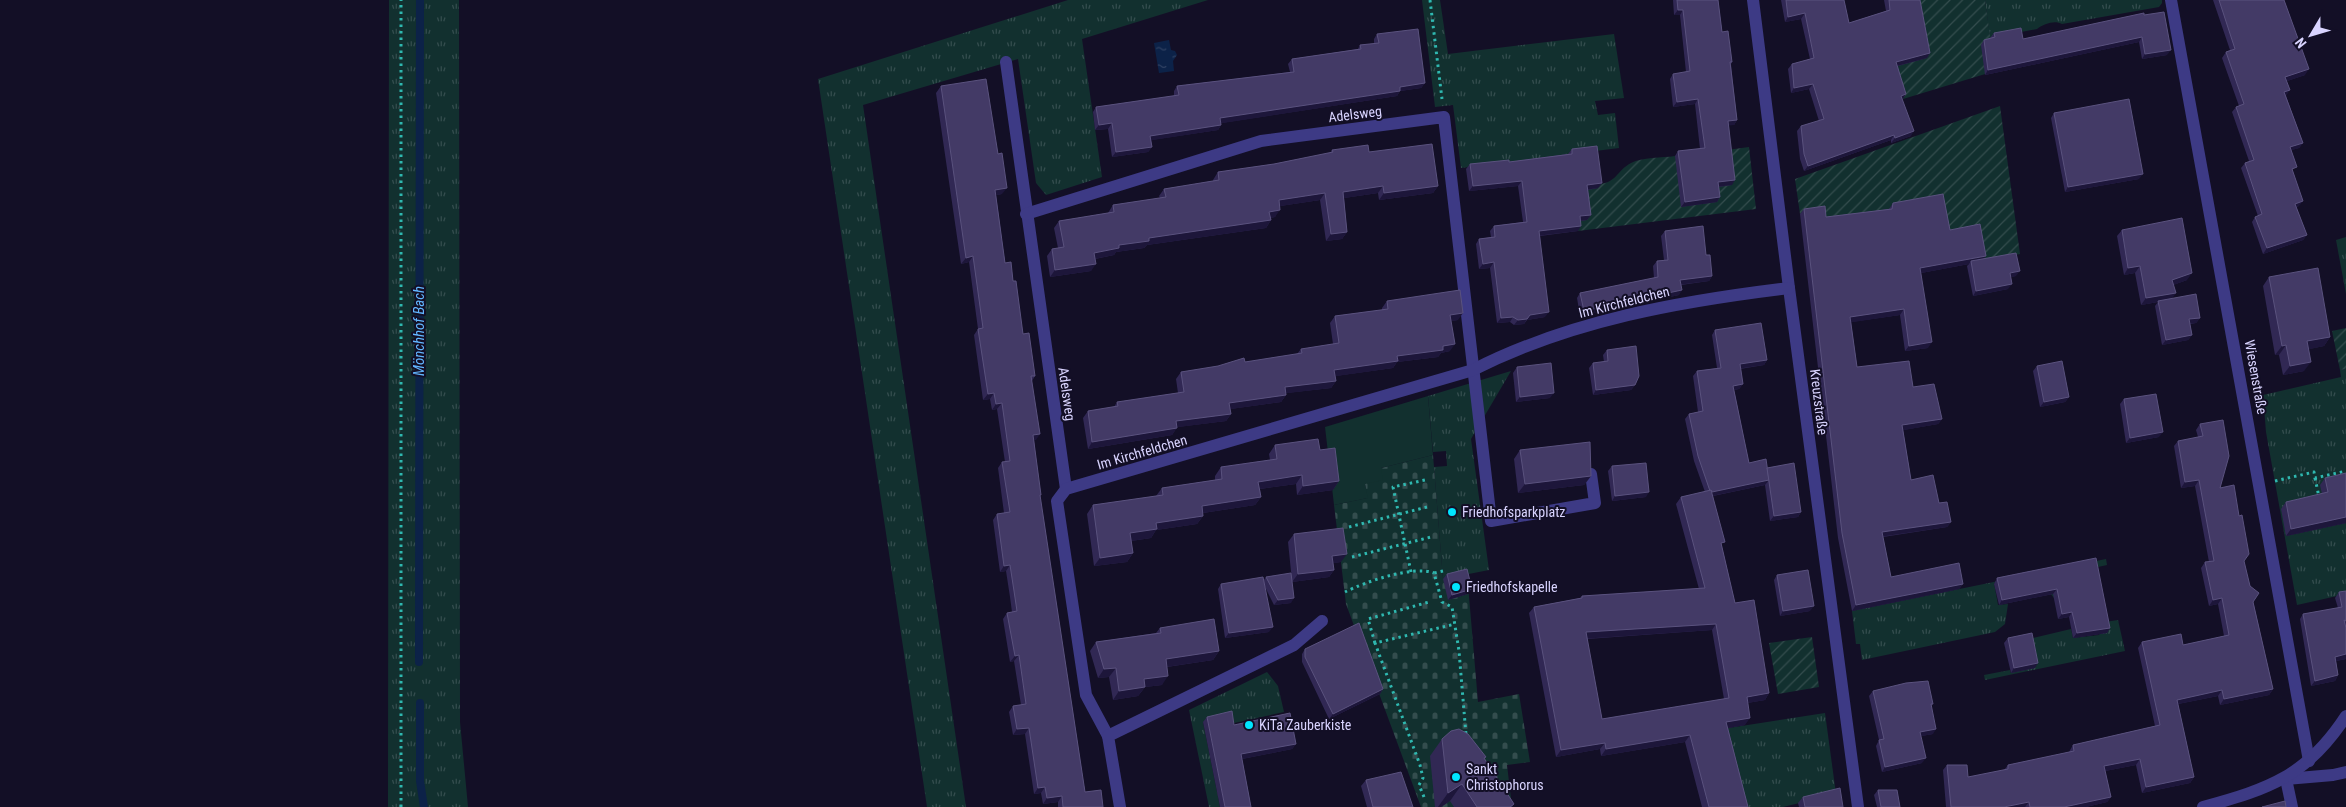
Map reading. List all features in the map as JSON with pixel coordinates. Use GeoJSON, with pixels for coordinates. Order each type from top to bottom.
{"type":"FeatureCollection","features":[{"type":"Feature","properties":{"kind":"street","name":"Kreuzstraße"},"geometry":{"type":"LineString","coordinates":[[1753,0],[1858,807]]}},
{"type":"Feature","properties":{"kind":"street","name":"Wiesenstraße"},"geometry":{"type":"LineString","coordinates":[[2171,0],[2309,760]]}},
{"type":"Feature","properties":{"kind":"street","name":"Adelsweg"},"geometry":{"type":"LineString","coordinates":[[1006,62],[1066,489]]}},
{"type":"Feature","properties":{"kind":"street","name":"Adelsweg"},"geometry":{"type":"LineString","coordinates":[[1026,214],[1261,141],[1444,118]]}},
{"type":"Feature","properties":{"kind":"street"},"geometry":{"type":"LineString","coordinates":[[1444,118],[1491,521],[1595,503],[1591,474]]}},
{"type":"Feature","properties":{"kind":"street","name":"Im Kirchfeldchen"},"geometry":{"type":"LineString","coordinates":[[1066,489],[1473,370],[1504,354],[1626,315],[1726,296],[1789,288]]}},
{"type":"Feature","properties":{"kind":"street"},"geometry":{"type":"LineString","coordinates":[[1066,489],[1057,501],[1086,695],[1108,736],[1120,807]]}},
{"type":"Feature","properties":{"kind":"street"},"geometry":{"type":"LineString","coordinates":[[1108,736],[1294,645],[1322,621]]}},
{"type":"Feature","properties":{"kind":"street"},"geometry":{"type":"LineString","coordinates":[[2203,807],[2244,796],[2286,778],[2309,760],[2331,737],[2346,716]]}},
{"type":"Feature","properties":{"kind":"street"},"geometry":{"type":"LineString","coordinates":[[2286,778],[2333,776],[2346,772]]}},
{"type":"Feature","properties":{"kind":"street"},"geometry":{"type":"LineString","coordinates":[[2286,778],[2292,807]]}},
{"type":"Feature","properties":{"kind":"path"},"geometry":{"type":"LineString","coordinates":[[401,0],[401,807]]}},
{"type":"Feature","properties":{"kind":"path"},"geometry":{"type":"LineString","coordinates":[[1430,0],[1444,118]]}},
{"type":"Feature","properties":{"kind":"path"},"geometry":{"type":"LineString","coordinates":[[2315,478],[2346,471]]}},
{"type":"Feature","properties":{"kind":"path"},"geometry":{"type":"LineString","coordinates":[[2274,482],[2314,472],[2319,497],[2310,499]]}},
{"type":"Feature","properties":{"kind":"path"},"geometry":{"type":"LineString","coordinates":[[1410,572],[1393,487],[1425,480]]}},
{"type":"Feature","properties":{"kind":"path"},"geometry":{"type":"LineString","coordinates":[[1349,527],[1427,507]]}},
{"type":"Feature","properties":{"kind":"path"},"geometry":{"type":"LineString","coordinates":[[1352,557],[1431,537]]}},
{"type":"Feature","properties":{"kind":"path"},"geometry":{"type":"LineString","coordinates":[[1345,592],[1358,586],[1410,572],[1424,570],[1434,573],[1443,571]]}},
{"type":"Feature","properties":{"kind":"path"},"geometry":{"type":"LineString","coordinates":[[1434,573],[1442,602],[1452,607],[1467,738]]}},
{"type":"Feature","properties":{"kind":"path"},"geometry":{"type":"LineString","coordinates":[[1424,797],[1419,785],[1423,778],[1420,765],[1368,620],[1429,602]]}},
{"type":"Feature","properties":{"kind":"path"},"geometry":{"type":"LineString","coordinates":[[1375,642],[1455,624]]}},
{"type":"Feature","properties":{"kind":"green space"},"geometry":{"type":"Polygon","coordinates":[[[389,0],[459,0],[460,722],[468,807],[388,807],[389,0]]]}},
{"type":"Feature","properties":{"kind":"green space"},"geometry":{"type":"Polygon","coordinates":[[[1068,0],[1208,0],[1082,39],[1102,177],[1046,195],[1036,183],[1018,59],[863,105],[966,807],[927,807],[818,79],[1068,0]]]}},
{"type":"Feature","properties":{"kind":"green space"},"geometry":{"type":"Polygon","coordinates":[[[1422,0],[1440,0],[1448,54],[1614,34],[1624,98],[1595,101],[1598,115],[1615,113],[1619,148],[1461,168],[1453,105],[1435,107],[1422,0]]]}},
{"type":"Feature","properties":{"kind":"green space"},"geometry":{"type":"Polygon","coordinates":[[[1915,0],[1985,0],[1995,71],[1903,99],[1893,67],[1915,0]]]}},
{"type":"Feature","properties":{"kind":"green space"},"geometry":{"type":"Polygon","coordinates":[[[1985,0],[2162,0],[2162,3],[2159,7],[2062,24],[2046,24],[2037,29],[1990,38],[1985,0]]]}},
{"type":"Feature","properties":{"kind":"green space"},"geometry":{"type":"Polygon","coordinates":[[[2000,106],[2020,254],[1982,261],[1946,235],[1888,214],[1822,222],[1821,212],[1800,214],[1795,179],[2000,106]]]}},
{"type":"Feature","properties":{"kind":"green space"},"geometry":{"type":"Polygon","coordinates":[[[1749,147],[1756,209],[1578,231],[1573,192],[1598,188],[1598,184],[1613,179],[1631,163],[1646,159],[1675,156],[1715,187],[1727,150],[1749,147]]]}},
{"type":"Feature","properties":{"kind":"green space"},"geometry":{"type":"Polygon","coordinates":[[[2346,237],[2346,294],[2336,240],[2346,237]]]}},
{"type":"Feature","properties":{"kind":"green space"},"geometry":{"type":"Polygon","coordinates":[[[2346,328],[2346,369],[2340,370],[2332,331],[2346,328]]]}},
{"type":"Feature","properties":{"kind":"green space"},"geometry":{"type":"Polygon","coordinates":[[[2346,369],[2346,479],[2286,536],[2346,523],[2346,594],[2297,605],[2266,432],[2263,395],[2341,377],[2340,370],[2346,369]]]}},
{"type":"Feature","properties":{"kind":"green space"},"geometry":{"type":"Polygon","coordinates":[[[1511,371],[1471,439],[1489,570],[1443,579],[1434,467],[1447,466],[1446,451],[1433,452],[1428,396],[1511,371]]]}},
{"type":"Feature","properties":{"kind":"green space"},"geometry":{"type":"Polygon","coordinates":[[[1428,396],[1433,455],[1381,468],[1383,480],[1365,484],[1368,498],[1334,505],[1325,427],[1428,396]]]}},
{"type":"Feature","properties":{"kind":"green space"},"geometry":{"type":"Polygon","coordinates":[[[1433,455],[1443,579],[1467,573],[1478,702],[1519,694],[1530,762],[1507,765],[1512,807],[1421,807],[1346,604],[1334,505],[1367,498],[1365,484],[1381,468],[1433,455]]]}},
{"type":"Feature","properties":{"kind":"green space"},"geometry":{"type":"Polygon","coordinates":[[[2106,559],[2107,565],[2093,568],[2054,598],[2050,593],[1994,583],[1998,605],[2008,604],[2005,624],[1995,632],[1862,660],[1860,644],[1856,644],[1852,611],[2106,559]]]}},
{"type":"Feature","properties":{"kind":"green space"},"geometry":{"type":"Polygon","coordinates":[[[2118,620],[2125,651],[1985,680],[1984,675],[2010,670],[2011,673],[2029,639],[2071,629],[2073,638],[2099,635],[2105,622],[2118,620]]]}},
{"type":"Feature","properties":{"kind":"green space"},"geometry":{"type":"Polygon","coordinates":[[[1812,637],[1819,687],[1778,694],[1769,643],[1812,637]]]}},
{"type":"Feature","properties":{"kind":"green space"},"geometry":{"type":"Polygon","coordinates":[[[1267,672],[1278,686],[1284,712],[1234,723],[1234,721],[1203,722],[1220,807],[1209,807],[1189,710],[1267,672]]]}},
{"type":"Feature","properties":{"kind":"green space"},"geometry":{"type":"Polygon","coordinates":[[[1825,713],[1836,794],[1783,807],[1742,807],[1722,729],[1825,713]]]}},
{"type":"Feature","properties":{"kind":"water"},"geometry":{"type":"Polygon","coordinates":[[[1169,40],[1171,50],[1175,51],[1177,55],[1173,61],[1174,71],[1159,73],[1154,43],[1169,40]]]}},
{"type":"Feature","properties":{"kind":"building"},"geometry":{"type":"Polygon","coordinates":[[[1677,0],[1718,0],[1722,32],[1728,31],[1737,120],[1728,121],[1735,180],[1718,182],[1720,197],[1685,202],[1678,151],[1705,148],[1698,99],[1677,102],[1673,74],[1690,71],[1683,10],[1678,10],[1677,0]]]}},
{"type":"Feature","properties":{"kind":"building"},"geometry":{"type":"Polygon","coordinates":[[[1786,0],[1844,0],[1849,23],[1890,10],[1889,0],[1920,0],[1930,53],[1896,62],[1906,94],[1901,96],[1914,131],[1895,138],[1894,135],[1808,166],[1804,154],[1801,126],[1824,119],[1813,84],[1794,88],[1792,64],[1814,58],[1805,13],[1788,17],[1786,0]]]}},
{"type":"Feature","properties":{"kind":"building"},"geometry":{"type":"Polygon","coordinates":[[[2219,0],[2284,0],[2309,69],[2285,77],[2290,90],[2284,92],[2303,143],[2290,147],[2297,167],[2292,169],[2303,201],[2295,204],[2307,235],[2267,248],[2255,217],[2262,214],[2245,163],[2254,160],[2236,107],[2244,104],[2226,52],[2235,49],[2219,0]]]}},
{"type":"Feature","properties":{"kind":"building"},"geometry":{"type":"Polygon","coordinates":[[[2164,12],[2171,50],[2145,54],[2142,37],[1988,70],[1984,40],[1995,37],[1994,33],[2021,28],[2023,39],[2144,13],[2144,15],[2164,12]]]}},
{"type":"Feature","properties":{"kind":"building"},"geometry":{"type":"Polygon","coordinates":[[[1418,29],[1425,83],[1400,87],[1400,91],[1220,118],[1221,125],[1150,136],[1152,147],[1116,152],[1112,123],[1099,125],[1096,107],[1179,95],[1177,86],[1294,72],[1292,59],[1361,49],[1360,45],[1379,43],[1377,34],[1418,29]]]}},
{"type":"Feature","properties":{"kind":"building"},"geometry":{"type":"Polygon","coordinates":[[[986,79],[998,154],[1002,153],[1007,188],[995,190],[1005,263],[1011,262],[1013,281],[1016,281],[1023,334],[1029,333],[1035,376],[1031,376],[1040,434],[1033,435],[1040,495],[1085,792],[1101,790],[1103,807],[1063,807],[1062,796],[1047,798],[1045,787],[1038,788],[1029,728],[1017,729],[1013,706],[1026,704],[1019,655],[1015,656],[1007,613],[1017,611],[1014,591],[1010,565],[1004,566],[997,514],[1010,512],[1002,462],[1010,461],[1002,403],[996,404],[994,393],[988,394],[978,329],[983,328],[973,256],[966,258],[941,86],[986,79]]]}},
{"type":"Feature","properties":{"kind":"building"},"geometry":{"type":"Polygon","coordinates":[[[2129,99],[2143,174],[2068,187],[2054,113],[2129,99]]]}},
{"type":"Feature","properties":{"kind":"building"},"geometry":{"type":"Polygon","coordinates":[[[1432,144],[1438,186],[1384,193],[1383,186],[1343,192],[1347,232],[1331,234],[1325,193],[1279,200],[1280,210],[1269,212],[1271,220],[1149,238],[1149,241],[1119,245],[1119,248],[1094,253],[1096,264],[1055,270],[1052,249],[1064,247],[1059,221],[1114,212],[1113,205],[1166,197],[1164,189],[1219,180],[1218,172],[1274,164],[1333,152],[1332,150],[1368,145],[1369,152],[1432,144]]]}},
{"type":"Feature","properties":{"kind":"building"},"geometry":{"type":"Polygon","coordinates":[[[1597,146],[1602,183],[1587,185],[1591,215],[1580,216],[1581,226],[1539,231],[1549,312],[1530,315],[1527,319],[1501,318],[1494,262],[1483,264],[1479,239],[1495,237],[1494,226],[1527,222],[1522,181],[1473,186],[1470,164],[1509,160],[1509,162],[1572,154],[1572,149],[1597,146]]]}},
{"type":"Feature","properties":{"kind":"building"},"geometry":{"type":"Polygon","coordinates":[[[1943,194],[1950,230],[1980,224],[1986,256],[1920,268],[1932,342],[1909,346],[1904,309],[1850,317],[1857,367],[1909,361],[1913,387],[1934,384],[1942,419],[1902,425],[1911,480],[1933,475],[1939,503],[1947,502],[1951,522],[1882,532],[1891,577],[1959,563],[1963,584],[1856,605],[1842,533],[1804,209],[1825,206],[1826,217],[1892,209],[1893,203],[1943,194]]]}},
{"type":"Feature","properties":{"kind":"building"},"geometry":{"type":"Polygon","coordinates":[[[2182,218],[2192,273],[2172,280],[2176,293],[2146,298],[2140,266],[2128,268],[2122,230],[2182,218]]]}},
{"type":"Feature","properties":{"kind":"building"},"geometry":{"type":"Polygon","coordinates":[[[1703,226],[1706,255],[1710,255],[1712,276],[1680,280],[1682,290],[1584,311],[1580,293],[1658,277],[1657,261],[1668,260],[1665,231],[1703,226]]]}},
{"type":"Feature","properties":{"kind":"building"},"geometry":{"type":"Polygon","coordinates":[[[2016,253],[2020,271],[2010,273],[2012,284],[1976,291],[1971,261],[2016,253]]]}},
{"type":"Feature","properties":{"kind":"building"},"geometry":{"type":"Polygon","coordinates":[[[2318,268],[2330,337],[2307,341],[2311,362],[2290,366],[2286,345],[2282,346],[2269,277],[2318,268]]]}},
{"type":"Feature","properties":{"kind":"building"},"geometry":{"type":"Polygon","coordinates":[[[1460,290],[1463,313],[1450,315],[1455,344],[1443,346],[1443,350],[1397,356],[1398,361],[1334,370],[1336,381],[1285,387],[1286,395],[1229,403],[1231,414],[1176,421],[1177,428],[1092,442],[1088,411],[1118,406],[1117,402],[1184,392],[1181,372],[1218,366],[1244,358],[1245,362],[1302,353],[1301,349],[1339,343],[1335,316],[1388,309],[1387,301],[1460,290]]]}},
{"type":"Feature","properties":{"kind":"building"},"geometry":{"type":"Polygon","coordinates":[[[2196,294],[2200,318],[2189,319],[2192,335],[2166,340],[2158,301],[2196,294]]]}},
{"type":"Feature","properties":{"kind":"building"},"geometry":{"type":"Polygon","coordinates":[[[1761,323],[1767,360],[1740,364],[1743,384],[1733,386],[1749,463],[1766,459],[1769,480],[1712,492],[1710,491],[1698,456],[1689,414],[1703,411],[1697,371],[1721,368],[1715,330],[1761,323]]]}},
{"type":"Feature","properties":{"kind":"building"},"geometry":{"type":"Polygon","coordinates":[[[1636,346],[1639,376],[1635,385],[1596,390],[1593,363],[1608,361],[1607,350],[1636,346]]]}},
{"type":"Feature","properties":{"kind":"building"},"geometry":{"type":"Polygon","coordinates":[[[2062,361],[2069,397],[2044,402],[2037,366],[2062,361]]]}},
{"type":"Feature","properties":{"kind":"building"},"geometry":{"type":"Polygon","coordinates":[[[1551,363],[1554,393],[1520,397],[1517,367],[1551,363]]]}},
{"type":"Feature","properties":{"kind":"building"},"geometry":{"type":"Polygon","coordinates":[[[2156,394],[2163,432],[2130,438],[2124,399],[2156,394]]]}},
{"type":"Feature","properties":{"kind":"building"},"geometry":{"type":"Polygon","coordinates":[[[2223,420],[2229,456],[2220,488],[2234,485],[2239,516],[2242,515],[2249,554],[2244,561],[2250,586],[2259,593],[2253,602],[2273,689],[2224,699],[2222,690],[2177,700],[2194,777],[2146,787],[2140,759],[2104,766],[2111,797],[2064,807],[2030,807],[2029,802],[2004,807],[1951,807],[1947,765],[1967,765],[1968,777],[2008,769],[2008,765],[2074,751],[2073,745],[2160,725],[2142,642],[2181,634],[2183,645],[2229,635],[2222,598],[2213,600],[2205,562],[2214,561],[2199,480],[2185,482],[2178,441],[2203,436],[2200,424],[2223,420]]]}},
{"type":"Feature","properties":{"kind":"building"},"geometry":{"type":"Polygon","coordinates":[[[1318,439],[1320,450],[1335,448],[1339,481],[1303,486],[1302,475],[1258,482],[1261,497],[1202,506],[1203,516],[1156,523],[1157,529],[1130,533],[1133,553],[1100,558],[1093,505],[1163,495],[1162,488],[1222,479],[1221,467],[1277,459],[1275,445],[1318,439]]]}},
{"type":"Feature","properties":{"kind":"building"},"geometry":{"type":"Polygon","coordinates":[[[1590,442],[1591,476],[1525,484],[1520,450],[1590,442]]]}},
{"type":"Feature","properties":{"kind":"building"},"geometry":{"type":"Polygon","coordinates":[[[1646,463],[1649,492],[1615,496],[1612,466],[1646,463]]]}},
{"type":"Feature","properties":{"kind":"building"},"geometry":{"type":"Polygon","coordinates":[[[1794,463],[1801,512],[1774,516],[1767,468],[1794,463]]]}},
{"type":"Feature","properties":{"kind":"building"},"geometry":{"type":"Polygon","coordinates":[[[2346,473],[2346,517],[2291,529],[2286,502],[2328,492],[2325,478],[2346,473]]]}},
{"type":"Feature","properties":{"kind":"building"},"geometry":{"type":"Polygon","coordinates":[[[1711,490],[1725,542],[1721,543],[1735,603],[1754,600],[1769,693],[1747,697],[1750,718],[1726,722],[1748,807],[1709,807],[1690,735],[1606,749],[1605,743],[1561,750],[1534,607],[1582,598],[1582,596],[1705,588],[1681,497],[1711,490]],[[1716,624],[1586,632],[1602,719],[1729,698],[1716,624]]]}},
{"type":"Feature","properties":{"kind":"building"},"geometry":{"type":"Polygon","coordinates":[[[1343,528],[1347,554],[1332,556],[1334,570],[1298,574],[1294,534],[1343,528]]]}},
{"type":"Feature","properties":{"kind":"building"},"geometry":{"type":"Polygon","coordinates":[[[2096,558],[2110,628],[2077,633],[2072,612],[2062,614],[2057,589],[2002,600],[1997,578],[2096,558]]]}},
{"type":"Feature","properties":{"kind":"building","name":"Friedhofskapelle"},"geometry":{"type":"Polygon","coordinates":[[[1467,569],[1472,589],[1452,595],[1447,574],[1467,569]]]}},
{"type":"Feature","properties":{"kind":"building"},"geometry":{"type":"Polygon","coordinates":[[[1808,570],[1814,606],[1783,611],[1777,575],[1808,570]]]}},
{"type":"Feature","properties":{"kind":"building"},"geometry":{"type":"Polygon","coordinates":[[[1291,573],[1294,598],[1278,600],[1266,577],[1291,573]]]}},
{"type":"Feature","properties":{"kind":"building"},"geometry":{"type":"Polygon","coordinates":[[[1263,577],[1273,627],[1229,633],[1221,584],[1263,577]]]}},
{"type":"Feature","properties":{"kind":"building"},"geometry":{"type":"Polygon","coordinates":[[[2346,591],[2346,621],[2344,620],[2346,628],[2346,654],[2335,657],[2338,675],[2315,681],[2303,614],[2342,607],[2339,592],[2346,591]]]}},
{"type":"Feature","properties":{"kind":"building"},"geometry":{"type":"Polygon","coordinates":[[[1214,619],[1219,651],[1166,659],[1168,676],[1144,679],[1145,687],[1119,691],[1116,668],[1104,669],[1096,642],[1161,633],[1160,628],[1214,619]]]}},
{"type":"Feature","properties":{"kind":"building"},"geometry":{"type":"Polygon","coordinates":[[[1359,623],[1383,689],[1333,714],[1305,657],[1305,649],[1359,623]]]}},
{"type":"Feature","properties":{"kind":"building"},"geometry":{"type":"Polygon","coordinates":[[[2032,633],[2038,663],[2014,668],[2008,638],[2032,633]]]}},
{"type":"Feature","properties":{"kind":"building"},"geometry":{"type":"Polygon","coordinates":[[[1928,681],[1936,729],[1920,732],[1926,758],[1885,767],[1879,740],[1884,739],[1873,691],[1906,683],[1928,681]]]}},
{"type":"Feature","properties":{"kind":"building"},"geometry":{"type":"Polygon","coordinates":[[[1232,711],[1234,725],[1290,713],[1296,744],[1241,754],[1251,807],[1225,807],[1207,717],[1232,711]]]}},
{"type":"Feature","properties":{"kind":"building"},"geometry":{"type":"Polygon","coordinates":[[[1459,729],[1468,734],[1486,757],[1484,758],[1514,804],[1510,807],[1477,807],[1462,784],[1448,793],[1442,739],[1451,731],[1459,729]]]}},
{"type":"Feature","properties":{"kind":"building"},"geometry":{"type":"Polygon","coordinates":[[[1401,772],[1413,807],[1373,807],[1366,780],[1401,772]]]}},
{"type":"Feature","properties":{"kind":"building"},"geometry":{"type":"Polygon","coordinates":[[[1840,788],[1843,807],[1805,807],[1803,797],[1840,788]]]}},
{"type":"Feature","properties":{"kind":"building"},"geometry":{"type":"Polygon","coordinates":[[[1878,790],[1897,790],[1900,807],[1881,807],[1878,790]]]}},
{"type":"Feature","properties":{"kind":"building"},"geometry":{"type":"Polygon","coordinates":[[[2285,801],[2286,807],[2262,807],[2285,801]]]}},
{"type":"Feature","properties":{"kind":"waterway","name":"Mönchhof Bach"},"geometry":{"type":"LineString","coordinates":[[419,662],[420,0]]}},
{"type":"Feature","properties":{"kind":"waterway","name":"Mönchhof Bach"},"geometry":{"type":"LineString","coordinates":[[420,703],[420,781],[424,807]]}},
{"type":"Feature","properties":{"kind":"place","name":"Friedhofsparkplatz"},"geometry":{"type":"Point","coordinates":[1452,512]}},
{"type":"Feature","properties":{"kind":"place","name":"Friedhofskapelle"},"geometry":{"type":"Point","coordinates":[1456,587]}},
{"type":"Feature","properties":{"kind":"place","name":"KiTa Zauberkiste"},"geometry":{"type":"Point","coordinates":[1249,725]}},
{"type":"Feature","properties":{"kind":"place","name":"Sankt Christophorus"},"geometry":{"type":"Point","coordinates":[1456,777]}}]}
